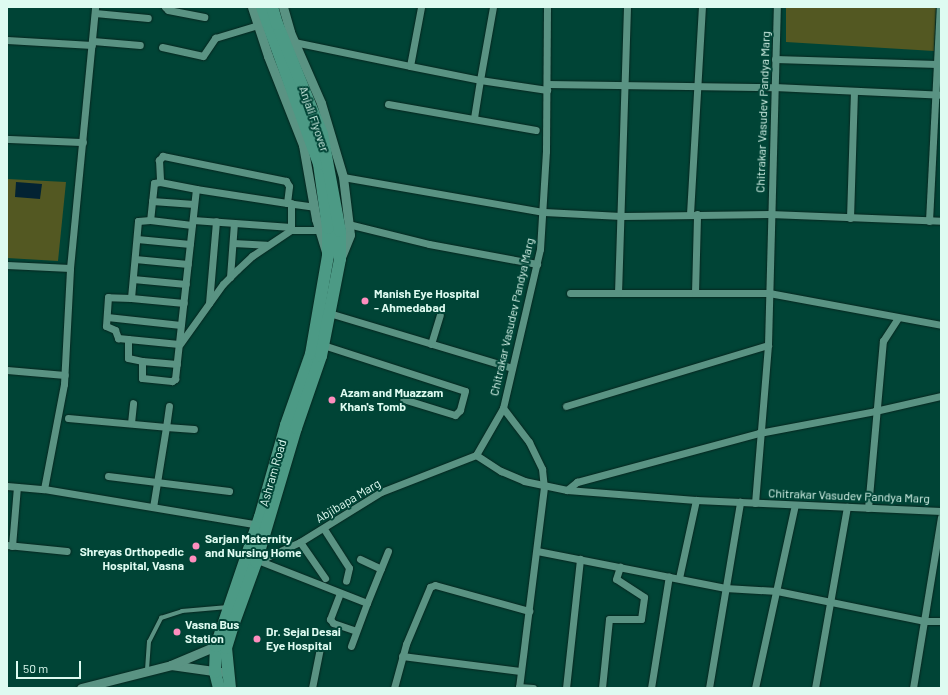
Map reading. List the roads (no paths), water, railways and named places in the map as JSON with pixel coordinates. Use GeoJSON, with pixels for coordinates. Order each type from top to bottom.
{"type":"FeatureCollection","features":[{"type":"Feature","properties":{"kind":"main road","name":"Anjali Flyover"},"geometry":{"type":"LineString","coordinates":[[262,7],[319,164],[340,259]]}},
{"type":"Feature","properties":{"kind":"main road","name":"Anjali Flyover"},"geometry":{"type":"LineString","coordinates":[[272,7],[277,24],[322,134],[334,228],[328,256]]}},
{"type":"Feature","properties":{"kind":"main road","name":"Ashram Road"},"geometry":{"type":"LineString","coordinates":[[225,688],[215,672],[228,607],[258,525],[286,425],[311,354],[328,256]]}},
{"type":"Feature","properties":{"kind":"main road","name":"Ashram Road"},"geometry":{"type":"LineString","coordinates":[[225,688],[228,672],[221,647],[258,561],[323,345],[340,259]]}},
{"type":"Feature","properties":{"kind":"street"},"geometry":{"type":"LineString","coordinates":[[164,7],[168,10],[204,17]]}},
{"type":"Feature","properties":{"kind":"street"},"geometry":{"type":"LineString","coordinates":[[252,7],[303,145],[314,207],[334,228]]}},
{"type":"Feature","properties":{"kind":"street"},"geometry":{"type":"LineString","coordinates":[[283,7],[294,42],[321,103],[343,177],[334,228]]}},
{"type":"Feature","properties":{"kind":"street"},"geometry":{"type":"LineString","coordinates":[[410,66],[421,7]]}},
{"type":"Feature","properties":{"kind":"street"},"geometry":{"type":"LineString","coordinates":[[474,118],[493,7]]}},
{"type":"Feature","properties":{"kind":"street","name":"Chitrakar Vasudev Pandya Marg"},"geometry":{"type":"LineString","coordinates":[[547,7],[544,212],[537,264],[503,408],[476,455],[502,471],[544,486],[567,490],[696,500],[941,511]]}},
{"type":"Feature","properties":{"kind":"street"},"geometry":{"type":"LineString","coordinates":[[618,293],[627,7]]}},
{"type":"Feature","properties":{"kind":"street"},"geometry":{"type":"LineString","coordinates":[[695,293],[694,214],[697,87],[702,7]]}},
{"type":"Feature","properties":{"kind":"street","name":"Chitrakar Vasudev Pandya Marg"},"geometry":{"type":"LineString","coordinates":[[755,503],[759,433],[768,345],[770,214],[777,7]]}},
{"type":"Feature","properties":{"kind":"street"},"geometry":{"type":"LineString","coordinates":[[929,221],[938,95],[937,64],[940,7]]}},
{"type":"Feature","properties":{"kind":"street"},"geometry":{"type":"LineString","coordinates":[[44,489],[65,375],[70,268],[95,10],[148,18]]}},
{"type":"Feature","properties":{"kind":"street"},"geometry":{"type":"LineString","coordinates":[[162,47],[203,56],[215,38],[258,25]]}},
{"type":"Feature","properties":{"kind":"street"},"geometry":{"type":"LineString","coordinates":[[7,40],[140,45]]}},
{"type":"Feature","properties":{"kind":"street"},"geometry":{"type":"LineString","coordinates":[[294,42],[480,80],[547,87],[774,87],[938,95]]}},
{"type":"Feature","properties":{"kind":"street"},"geometry":{"type":"LineString","coordinates":[[775,60],[937,64]]}},
{"type":"Feature","properties":{"kind":"street"},"geometry":{"type":"LineString","coordinates":[[850,218],[854,91]]}},
{"type":"Feature","properties":{"kind":"street"},"geometry":{"type":"LineString","coordinates":[[388,104],[536,130]]}},
{"type":"Feature","properties":{"kind":"street"},"geometry":{"type":"LineString","coordinates":[[7,138],[83,142]]}},
{"type":"Feature","properties":{"kind":"street"},"geometry":{"type":"LineString","coordinates":[[160,182],[159,160],[163,156],[286,181],[289,186],[291,229]]}},
{"type":"Feature","properties":{"kind":"street"},"geometry":{"type":"LineString","coordinates":[[343,177],[544,212],[621,216],[770,214],[941,221]]}},
{"type":"Feature","properties":{"kind":"street"},"geometry":{"type":"LineString","coordinates":[[150,220],[154,183],[160,182],[314,207]]}},
{"type":"Feature","properties":{"kind":"street"},"geometry":{"type":"LineString","coordinates":[[142,361],[142,378],[172,381],[177,364],[196,189]]}},
{"type":"Feature","properties":{"kind":"street"},"geometry":{"type":"LineString","coordinates":[[152,201],[194,204]]}},
{"type":"Feature","properties":{"kind":"street"},"geometry":{"type":"LineString","coordinates":[[131,298],[138,221],[216,221],[291,229],[334,228],[537,264]]}},
{"type":"Feature","properties":{"kind":"street"},"geometry":{"type":"LineString","coordinates":[[208,303],[216,221]]}},
{"type":"Feature","properties":{"kind":"street"},"geometry":{"type":"LineString","coordinates":[[230,277],[234,223]]}},
{"type":"Feature","properties":{"kind":"street"},"geometry":{"type":"LineString","coordinates":[[179,344],[208,303],[230,277],[266,245],[291,229]]}},
{"type":"Feature","properties":{"kind":"street"},"geometry":{"type":"LineString","coordinates":[[136,239],[190,244]]}},
{"type":"Feature","properties":{"kind":"street"},"geometry":{"type":"LineString","coordinates":[[233,243],[266,245]]}},
{"type":"Feature","properties":{"kind":"street"},"geometry":{"type":"LineString","coordinates":[[135,259],[188,264]]}},
{"type":"Feature","properties":{"kind":"street"},"geometry":{"type":"LineString","coordinates":[[7,265],[70,268]]}},
{"type":"Feature","properties":{"kind":"street"},"geometry":{"type":"LineString","coordinates":[[133,279],[186,284]]}},
{"type":"Feature","properties":{"kind":"street"},"geometry":{"type":"LineString","coordinates":[[570,293],[769,293],[941,325]]}},
{"type":"Feature","properties":{"kind":"street"},"geometry":{"type":"LineString","coordinates":[[179,344],[118,338],[115,330],[106,328],[108,297],[184,303]]}},
{"type":"Feature","properties":{"kind":"street"},"geometry":{"type":"LineString","coordinates":[[329,313],[512,368]]}},
{"type":"Feature","properties":{"kind":"street"},"geometry":{"type":"LineString","coordinates":[[431,344],[440,316]]}},
{"type":"Feature","properties":{"kind":"street"},"geometry":{"type":"LineString","coordinates":[[107,317],[181,325]]}},
{"type":"Feature","properties":{"kind":"street"},"geometry":{"type":"LineString","coordinates":[[868,508],[875,412],[883,361],[883,341],[898,318]]}},
{"type":"Feature","properties":{"kind":"street"},"geometry":{"type":"LineString","coordinates":[[128,339],[128,359],[177,364]]}},
{"type":"Feature","properties":{"kind":"street"},"geometry":{"type":"LineString","coordinates":[[323,345],[465,391],[460,410],[455,415],[403,399]]}},
{"type":"Feature","properties":{"kind":"street"},"geometry":{"type":"LineString","coordinates":[[566,406],[768,345]]}},
{"type":"Feature","properties":{"kind":"street"},"geometry":{"type":"LineString","coordinates":[[7,370],[65,375]]}},
{"type":"Feature","properties":{"kind":"street"},"geometry":{"type":"LineString","coordinates":[[567,490],[577,482],[759,433],[875,412],[941,396]]}},
{"type":"Feature","properties":{"kind":"street"},"geometry":{"type":"LineString","coordinates":[[131,424],[133,403]]}},
{"type":"Feature","properties":{"kind":"street"},"geometry":{"type":"LineString","coordinates":[[153,507],[169,406]]}},
{"type":"Feature","properties":{"kind":"street"},"geometry":{"type":"LineString","coordinates":[[503,408],[529,442],[542,469],[544,486],[519,688],[533,688]]}},
{"type":"Feature","properties":{"kind":"street"},"geometry":{"type":"LineString","coordinates":[[68,418],[194,430]]}},
{"type":"Feature","properties":{"kind":"street","name":"Abjibapa Marg"},"geometry":{"type":"LineString","coordinates":[[258,561],[300,542],[324,529],[381,492],[476,455]]}},
{"type":"Feature","properties":{"kind":"street"},"geometry":{"type":"LineString","coordinates":[[108,476],[229,491]]}},
{"type":"Feature","properties":{"kind":"street"},"geometry":{"type":"LineString","coordinates":[[7,486],[44,489],[258,525]]}},
{"type":"Feature","properties":{"kind":"street"},"geometry":{"type":"LineString","coordinates":[[17,487],[9,546],[67,551]]}},
{"type":"Feature","properties":{"kind":"street"},"geometry":{"type":"LineString","coordinates":[[679,578],[696,500]]}},
{"type":"Feature","properties":{"kind":"street"},"geometry":{"type":"LineString","coordinates":[[709,688],[740,502]]}},
{"type":"Feature","properties":{"kind":"street"},"geometry":{"type":"LineString","coordinates":[[755,688],[795,505]]}},
{"type":"Feature","properties":{"kind":"street"},"geometry":{"type":"LineString","coordinates":[[815,688],[847,507]]}},
{"type":"Feature","properties":{"kind":"street"},"geometry":{"type":"LineString","coordinates":[[913,688],[941,517]]}},
{"type":"Feature","properties":{"kind":"street"},"geometry":{"type":"LineString","coordinates":[[324,529],[350,568],[346,581]]}},
{"type":"Feature","properties":{"kind":"street"},"geometry":{"type":"LineString","coordinates":[[300,542],[325,578]]}},
{"type":"Feature","properties":{"kind":"street"},"geometry":{"type":"LineString","coordinates":[[351,646],[388,551]]}},
{"type":"Feature","properties":{"kind":"street"},"geometry":{"type":"LineString","coordinates":[[537,551],[726,588],[777,591],[925,621],[941,621]]}},
{"type":"Feature","properties":{"kind":"street"},"geometry":{"type":"LineString","coordinates":[[360,559],[381,569]]}},
{"type":"Feature","properties":{"kind":"street"},"geometry":{"type":"LineString","coordinates":[[566,688],[580,559]]}},
{"type":"Feature","properties":{"kind":"street"},"geometry":{"type":"LineString","coordinates":[[258,561],[367,603]]}},
{"type":"Feature","properties":{"kind":"street"},"geometry":{"type":"LineString","coordinates":[[602,688],[609,619],[641,619],[644,597],[616,579],[620,567]]}},
{"type":"Feature","properties":{"kind":"street"},"geometry":{"type":"LineString","coordinates":[[651,688],[669,576]]}},
{"type":"Feature","properties":{"kind":"street"},"geometry":{"type":"LineString","coordinates":[[394,688],[402,656],[429,590],[433,586],[529,611]]}},
{"type":"Feature","properties":{"kind":"street"},"geometry":{"type":"LineString","coordinates":[[340,593],[330,619],[333,623],[356,631]]}},
{"type":"Feature","properties":{"kind":"street"},"geometry":{"type":"LineString","coordinates":[[81,688],[171,665],[221,647]]}},
{"type":"Feature","properties":{"kind":"street"},"geometry":{"type":"LineString","coordinates":[[312,688],[320,648]]}},
{"type":"Feature","properties":{"kind":"street"},"geometry":{"type":"LineString","coordinates":[[402,656],[520,671]]}},
{"type":"Feature","properties":{"kind":"street"},"geometry":{"type":"LineString","coordinates":[[171,665],[215,672],[228,672]]}},
{"type":"Feature","properties":{"kind":"lane"},"geometry":{"type":"LineString","coordinates":[[147,671],[149,642],[162,618],[182,611],[228,607]]}},
{"type":"Feature","properties":{"kind":"water"},"geometry":{"type":"Polygon","coordinates":[[[16,182],[42,184],[40,199],[15,197],[16,182]]]}},
{"type":"Feature","properties":{"kind":"place","name":"Manish Eye Hospital - Ahmedabad"},"geometry":{"type":"Point","coordinates":[365,301]}},
{"type":"Feature","properties":{"kind":"place","name":"Azam and Muazzam Khan's Tomb"},"geometry":{"type":"Point","coordinates":[332,400]}},
{"type":"Feature","properties":{"kind":"place","name":"Sarjan Maternity and Nursing Home"},"geometry":{"type":"Point","coordinates":[196,546]}},
{"type":"Feature","properties":{"kind":"place","name":"Shreyas Orthopedic Hospital, Vasna"},"geometry":{"type":"Point","coordinates":[193,559]}},
{"type":"Feature","properties":{"kind":"place","name":"Vasna Bus Station"},"geometry":{"type":"Point","coordinates":[177,632]}},
{"type":"Feature","properties":{"kind":"place","name":"Dr. Sejal Desai Eye Hospital"},"geometry":{"type":"Point","coordinates":[257,639]}}]}
